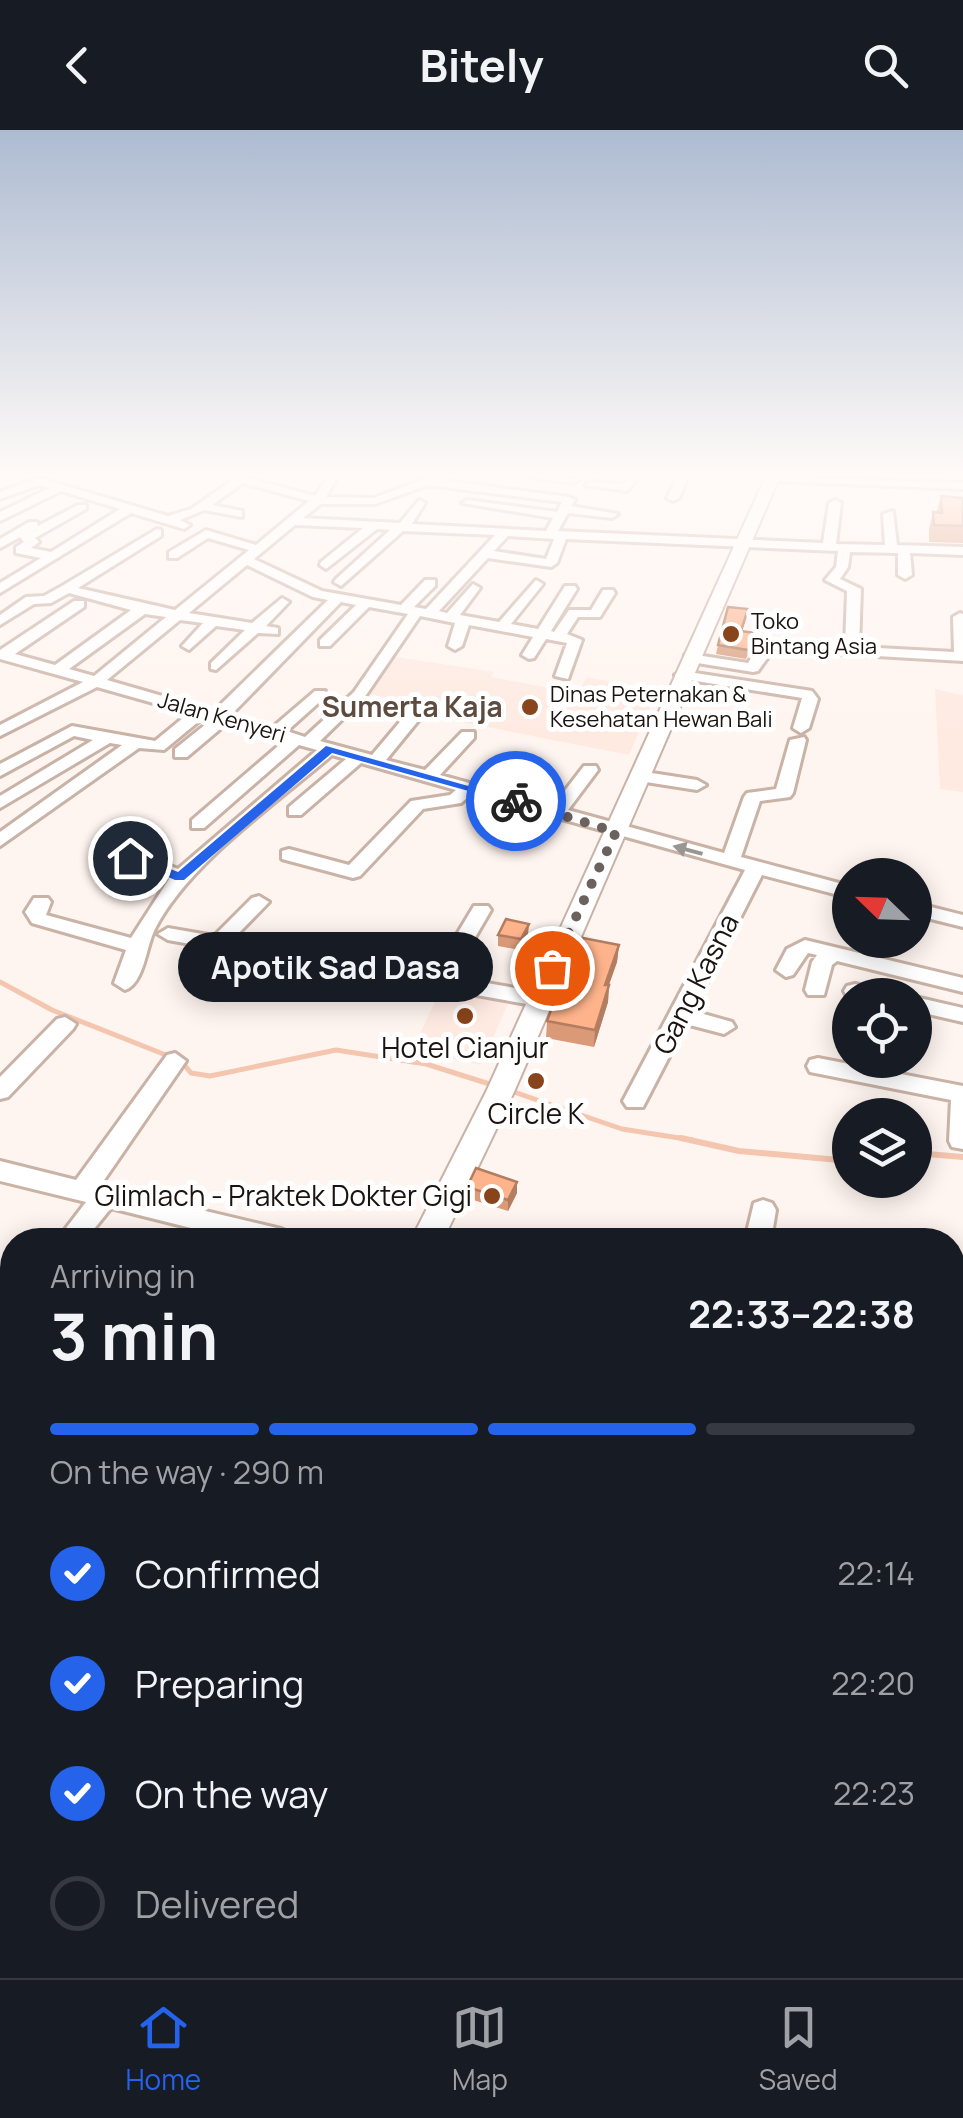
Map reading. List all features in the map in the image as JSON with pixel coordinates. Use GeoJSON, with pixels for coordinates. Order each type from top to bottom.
{"type":"FeatureCollection","features":[{"type":"Feature","properties":{"kind":"main road"},"geometry":{"type":"LineString","coordinates":[[433,1228],[504,1082],[686,667],[737,562]]}},
{"type":"Feature","properties":{"kind":"street"},"geometry":{"type":"LineString","coordinates":[[0,589],[42,562]]}},
{"type":"Feature","properties":{"kind":"street"},"geometry":{"type":"LineString","coordinates":[[0,621],[32,600],[46,600],[67,589],[110,562]]}},
{"type":"Feature","properties":{"kind":"street"},"geometry":{"type":"LineString","coordinates":[[0,731],[97,681],[241,562]]}},
{"type":"Feature","properties":{"kind":"street"},"geometry":{"type":"LineString","coordinates":[[252,562],[306,590],[337,598],[576,641],[563,676]]}},
{"type":"Feature","properties":{"kind":"street"},"geometry":{"type":"LineString","coordinates":[[326,565],[329,562]]}},
{"type":"Feature","properties":{"kind":"street"},"geometry":{"type":"LineString","coordinates":[[341,582],[363,562]]}},
{"type":"Feature","properties":{"kind":"street"},"geometry":{"type":"LineString","coordinates":[[416,612],[476,562]]}},
{"type":"Feature","properties":{"kind":"street"},"geometry":{"type":"LineString","coordinates":[[843,562],[832,581],[854,589],[852,652]]}},
{"type":"Feature","properties":{"kind":"street"},"geometry":{"type":"LineString","coordinates":[[902,562],[906,575]]}},
{"type":"Feature","properties":{"kind":"street"},"geometry":{"type":"LineString","coordinates":[[198,824],[358,695],[416,612],[430,583]]}},
{"type":"Feature","properties":{"kind":"street"},"geometry":{"type":"LineString","coordinates":[[502,627],[536,584]]}},
{"type":"Feature","properties":{"kind":"street"},"geometry":{"type":"LineString","coordinates":[[455,646],[456,620],[474,588]]}},
{"type":"Feature","properties":{"kind":"street"},"geometry":{"type":"LineString","coordinates":[[529,655],[570,588]]}},
{"type":"Feature","properties":{"kind":"street"},"geometry":{"type":"LineString","coordinates":[[67,589],[142,609],[273,631]]}},
{"type":"Feature","properties":{"kind":"street"},"geometry":{"type":"LineString","coordinates":[[559,636],[574,614],[596,613],[608,593]]}},
{"type":"Feature","properties":{"kind":"street"},"geometry":{"type":"LineString","coordinates":[[238,669],[337,598]]}},
{"type":"Feature","properties":{"kind":"street"},"geometry":{"type":"LineString","coordinates":[[180,752],[214,718],[255,628],[282,602]]}},
{"type":"Feature","properties":{"kind":"street"},"geometry":{"type":"LineString","coordinates":[[326,643],[366,603]]}},
{"type":"Feature","properties":{"kind":"street"},"geometry":{"type":"LineString","coordinates":[[3,657],[79,604]]}},
{"type":"Feature","properties":{"kind":"street"},"geometry":{"type":"LineString","coordinates":[[58,670],[142,609]]}},
{"type":"Feature","properties":{"kind":"street"},"geometry":{"type":"LineString","coordinates":[[686,667],[753,668],[768,646],[962,657],[960,617]]}},
{"type":"Feature","properties":{"kind":"street"},"geometry":{"type":"LineString","coordinates":[[189,646],[213,621]]}},
{"type":"Feature","properties":{"kind":"street","name":"Jalan Kenyeri"},"geometry":{"type":"LineString","coordinates":[[3,657],[470,787],[616,832],[832,887]]}},
{"type":"Feature","properties":{"kind":"street"},"geometry":{"type":"LineString","coordinates":[[686,667],[806,694],[810,699],[784,793],[753,797],[730,861]]}},
{"type":"Feature","properties":{"kind":"street"},"geometry":{"type":"LineString","coordinates":[[276,732],[320,694]]}},
{"type":"Feature","properties":{"kind":"street"},"geometry":{"type":"LineString","coordinates":[[295,811],[367,758],[416,713]]}},
{"type":"Feature","properties":{"kind":"street"},"geometry":{"type":"LineString","coordinates":[[0,771],[72,731],[158,747],[214,718]]}},
{"type":"Feature","properties":{"kind":"street"},"geometry":{"type":"LineString","coordinates":[[430,776],[468,735]]}},
{"type":"Feature","properties":{"kind":"street"},"geometry":{"type":"LineString","coordinates":[[0,803],[109,736]]}},
{"type":"Feature","properties":{"kind":"street"},"geometry":{"type":"LineString","coordinates":[[0,841],[137,742]]}},
{"type":"Feature","properties":{"kind":"street"},"geometry":{"type":"LineString","coordinates":[[125,984],[157,907],[180,877],[330,748]]}},
{"type":"Feature","properties":{"kind":"street"},"geometry":{"type":"LineString","coordinates":[[556,814],[590,770]]}},
{"type":"Feature","properties":{"kind":"street"},"geometry":{"type":"LineString","coordinates":[[639,776],[697,785]]}},
{"type":"Feature","properties":{"kind":"street"},"geometry":{"type":"LineString","coordinates":[[289,854],[346,872],[356,871],[417,805],[455,799],[470,787]]}},
{"type":"Feature","properties":{"kind":"street"},"geometry":{"type":"LineString","coordinates":[[130,858],[180,877]]}},
{"type":"Feature","properties":{"kind":"street","name":"Gang Kasna"},"geometry":{"type":"LineString","coordinates":[[636,1101],[756,868]]}},
{"type":"Feature","properties":{"kind":"street"},"geometry":{"type":"LineString","coordinates":[[41,902],[35,912],[39,920],[138,947]]}},
{"type":"Feature","properties":{"kind":"street"},"geometry":{"type":"LineString","coordinates":[[218,943],[259,902]]}},
{"type":"Feature","properties":{"kind":"street"},"geometry":{"type":"LineString","coordinates":[[440,980],[481,910]]}},
{"type":"Feature","properties":{"kind":"street"},"geometry":{"type":"LineString","coordinates":[[932,914],[963,922]]}},
{"type":"Feature","properties":{"kind":"street"},"geometry":{"type":"LineString","coordinates":[[168,934],[538,999]]}},
{"type":"Feature","properties":{"kind":"street"},"geometry":{"type":"LineString","coordinates":[[786,970],[794,954],[805,946],[832,953]]}},
{"type":"Feature","properties":{"kind":"street"},"geometry":{"type":"LineString","coordinates":[[816,990],[822,962],[832,954]]}},
{"type":"Feature","properties":{"kind":"street"},"geometry":{"type":"LineString","coordinates":[[854,958],[963,986]]}},
{"type":"Feature","properties":{"kind":"street"},"geometry":{"type":"LineString","coordinates":[[932,1008],[963,1014]]}},
{"type":"Feature","properties":{"kind":"street"},"geometry":{"type":"LineString","coordinates":[[680,1016],[724,1027]]}},
{"type":"Feature","properties":{"kind":"street"},"geometry":{"type":"LineString","coordinates":[[0,1090],[66,1024]]}},
{"type":"Feature","properties":{"kind":"street"},"geometry":{"type":"LineString","coordinates":[[76,1228],[175,1061]]}},
{"type":"Feature","properties":{"kind":"street"},"geometry":{"type":"LineString","coordinates":[[818,1066],[963,1096],[961,1142]]}},
{"type":"Feature","properties":{"kind":"street"},"geometry":{"type":"LineString","coordinates":[[0,1171],[233,1228]]}},
{"type":"Feature","properties":{"kind":"street"},"geometry":{"type":"LineString","coordinates":[[760,1228],[764,1210]]}},
{"type":"Feature","properties":{"kind":"shaded area","name":"Dinas Peternakan & Kesehatan Hewan Bali"},"geometry":{"type":"Polygon","coordinates":[[[383,655],[494,672],[491,677],[578,693],[587,677],[657,691],[629,755],[406,711],[412,703],[360,692],[383,655]]]}},
{"type":"Feature","properties":{"kind":"shaded area"},"geometry":{"type":"Polygon","coordinates":[[[935,689],[963,695],[963,792],[940,789],[935,689]]]}},
{"type":"Feature","properties":{"kind":"shaded area","name":"Hotel Cianjur"},"geometry":{"type":"Polygon","coordinates":[[[443,985],[511,997],[481,1065],[412,1050],[443,985]]]}},
{"type":"Feature","properties":{"kind":"building"},"geometry":{"type":"Polygon","coordinates":[[[728,607],[748,609],[741,631],[755,633],[748,650],[718,645],[728,607]]]}},
{"type":"Feature","properties":{"kind":"building"},"geometry":{"type":"Polygon","coordinates":[[[506,919],[529,924],[521,939],[498,935],[506,919]]]}},
{"type":"Feature","properties":{"kind":"building"},"geometry":{"type":"Polygon","coordinates":[[[583,938],[619,945],[595,1030],[547,1021],[583,938]]]}},
{"type":"Feature","properties":{"kind":"building"},"geometry":{"type":"Polygon","coordinates":[[[476,1168],[517,1182],[508,1200],[467,1187],[476,1168]]]}},
{"type":"Feature","properties":{"kind":"waterway"},"geometry":{"type":"LineString","coordinates":[[0,982],[52,1010],[171,1057]]}},
{"type":"Feature","properties":{"kind":"waterway"},"geometry":{"type":"LineString","coordinates":[[181,1061],[191,1073],[210,1076],[336,1050],[426,1064],[496,1086]]}},
{"type":"Feature","properties":{"kind":"waterway"},"geometry":{"type":"LineString","coordinates":[[511,1091],[622,1129],[685,1139]]}},
{"type":"Feature","properties":{"kind":"waterway"},"geometry":{"type":"LineString","coordinates":[[681,1138],[685,1139]]}},
{"type":"Feature","properties":{"kind":"waterway"},"geometry":{"type":"LineString","coordinates":[[685,1139],[692,1140]]}},
{"type":"Feature","properties":{"kind":"waterway"},"geometry":{"type":"LineString","coordinates":[[685,1139],[739,1151],[832,1159]]}},
{"type":"Feature","properties":{"kind":"waterway"},"geometry":{"type":"LineString","coordinates":[[932,1154],[963,1157]]}},
{"type":"Feature","properties":{"kind":"way so far"},"geometry":{"type":"LineString","coordinates":[[516,801],[616,832],[552,968]]}},
{"type":"Feature","properties":{"kind":"place","name":"Toko Bintang Asia"},"geometry":{"type":"Point","coordinates":[731,634]}},
{"type":"Feature","properties":{"kind":"place","name":"Dinas Peternakan & Kesehatan Hewan Bali"},"geometry":{"type":"Point","coordinates":[530,707]}},
{"type":"Feature","properties":{"kind":"place","name":"Apotik Sad Dasa"},"geometry":{"type":"Point","coordinates":[552,968]}},
{"type":"Feature","properties":{"kind":"place","name":"Hotel Cianjur"},"geometry":{"type":"Point","coordinates":[465,1016]}},
{"type":"Feature","properties":{"kind":"place","name":"Circle K"},"geometry":{"type":"Point","coordinates":[536,1081]}},
{"type":"Feature","properties":{"kind":"place","name":"Glimlach - Praktek Dokter Gigi"},"geometry":{"type":"Point","coordinates":[492,1196]}},
{"type":"Feature","properties":{"kind":"district","name":"Sumerta Kaja"},"geometry":{"type":"Point","coordinates":[412,707]}},
{"type":"Feature","properties":{"kind":"route"},"geometry":{"type":"LineString","coordinates":[[130,858],[180,877],[330,748],[516,801]]}}]}
